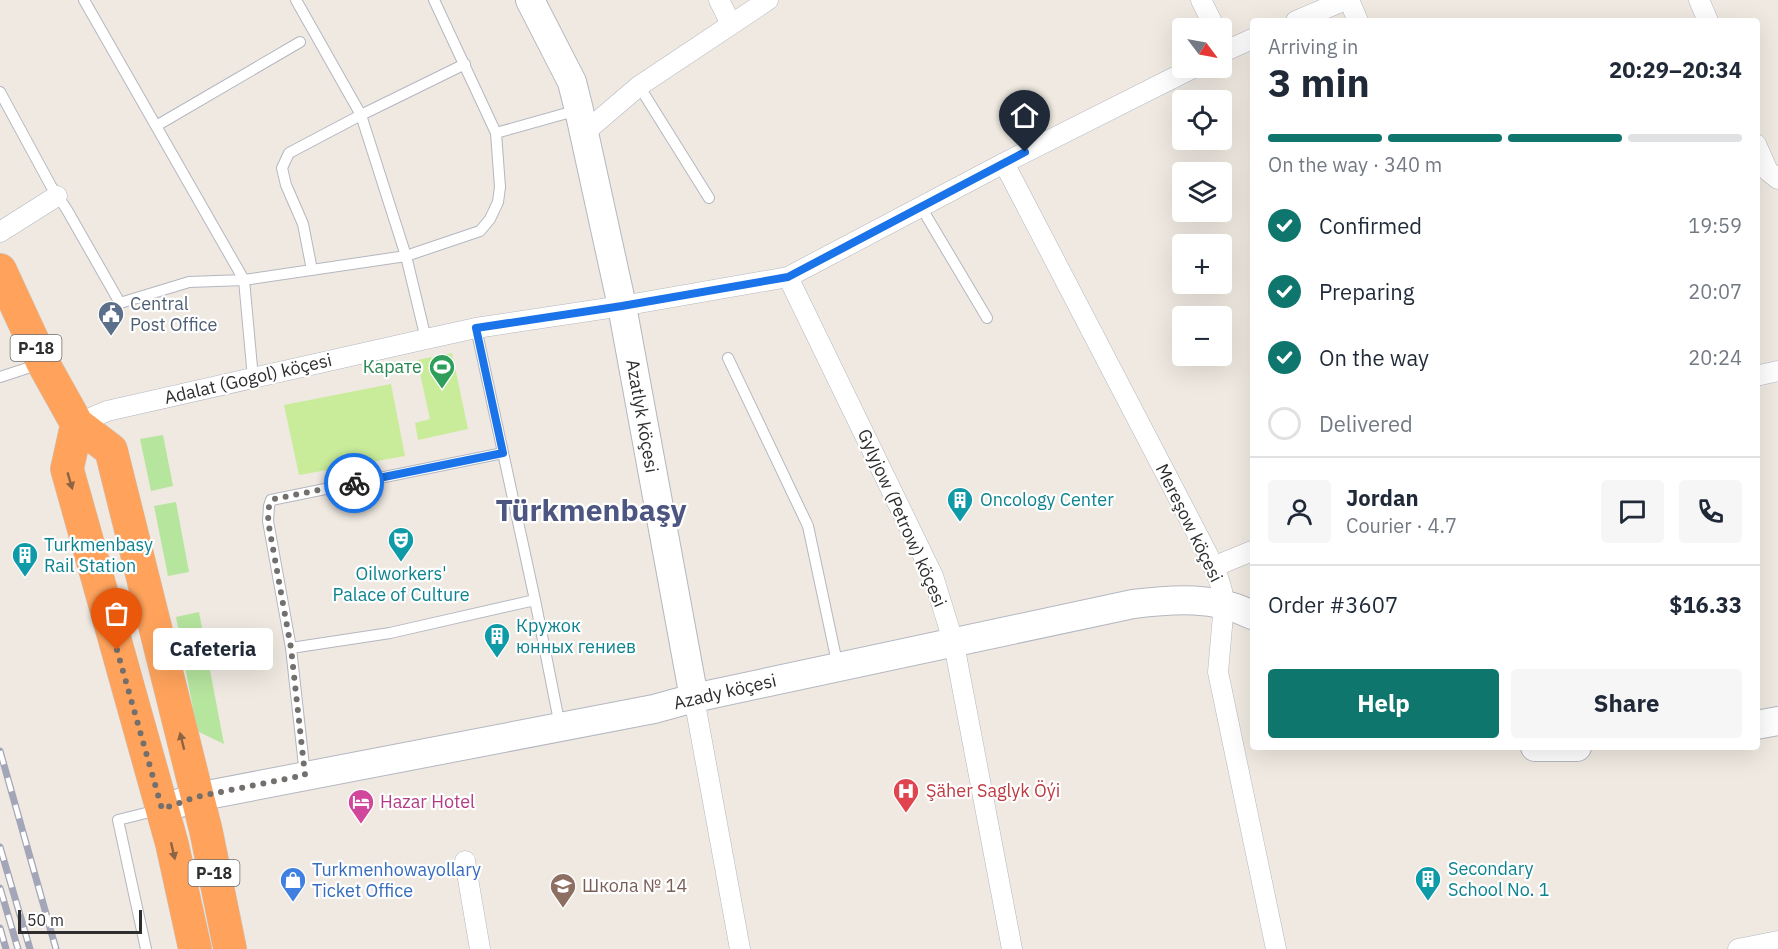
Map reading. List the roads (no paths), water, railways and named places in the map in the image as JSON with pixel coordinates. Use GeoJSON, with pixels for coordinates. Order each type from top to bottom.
{"type":"FeatureCollection","features":[{"type":"Feature","properties":{"kind":"highway","name":"P-18"},"geometry":{"type":"LineString","coordinates":[[0,270],[43,363],[77,424],[111,450],[206,831],[230,949]]}},
{"type":"Feature","properties":{"kind":"highway","name":"P-18"},"geometry":{"type":"LineString","coordinates":[[77,424],[67,469],[172,844],[195,949]]}},
{"type":"Feature","properties":{"kind":"main road","name":"Azatlyk köçesi"},"geometry":{"type":"LineString","coordinates":[[530,0],[572,82],[622,306],[693,698]]}},
{"type":"Feature","properties":{"kind":"main road","name":"Azady köçesi"},"geometry":{"type":"LineString","coordinates":[[162,809],[196,797],[654,709],[693,698],[1133,604],[1194,600],[1224,604],[1250,614]]}},
{"type":"Feature","properties":{"kind":"main road"},"geometry":{"type":"LineString","coordinates":[[1760,724],[1778,721]]}},
{"type":"Feature","properties":{"kind":"street"},"geometry":{"type":"LineString","coordinates":[[719,0],[732,24]]}},
{"type":"Feature","properties":{"kind":"street"},"geometry":{"type":"LineString","coordinates":[[581,122],[768,0]]}},
{"type":"Feature","properties":{"kind":"street"},"geometry":{"type":"LineString","coordinates":[[1201,0],[1210,18]]}},
{"type":"Feature","properties":{"kind":"street"},"geometry":{"type":"LineString","coordinates":[[1303,18],[1347,0],[1356,18]]}},
{"type":"Feature","properties":{"kind":"street"},"geometry":{"type":"LineString","coordinates":[[1700,0],[1707,18]]}},
{"type":"Feature","properties":{"kind":"street"},"geometry":{"type":"LineString","coordinates":[[1232,45],[1250,40]]}},
{"type":"Feature","properties":{"kind":"street","name":"Adalat (Gogol) köçesi"},"geometry":{"type":"LineString","coordinates":[[77,424],[107,411],[476,328],[622,306],[788,277],[1004,163],[1173,78]]}},
{"type":"Feature","properties":{"kind":"street"},"geometry":{"type":"LineString","coordinates":[[1760,153],[1768,171],[1778,179]]}},
{"type":"Feature","properties":{"kind":"street","name":"Mereşow köçesi"},"geometry":{"type":"LineString","coordinates":[[1004,163],[1213,567],[1224,594],[1218,672],[1276,949]]}},
{"type":"Feature","properties":{"kind":"street"},"geometry":{"type":"LineString","coordinates":[[0,232],[57,196]]}},
{"type":"Feature","properties":{"kind":"street","name":"Gylyjow (Petrow) köçesi"},"geometry":{"type":"LineString","coordinates":[[788,277],[933,576],[954,644],[1012,949]]}},
{"type":"Feature","properties":{"kind":"street"},"geometry":{"type":"LineString","coordinates":[[1760,375],[1778,370]]}},
{"type":"Feature","properties":{"kind":"street"},"geometry":{"type":"LineString","coordinates":[[1213,567],[1250,552]]}},
{"type":"Feature","properties":{"kind":"street","name":"Azatlyk köçesi"},"geometry":{"type":"LineString","coordinates":[[693,698],[740,949]]}},
{"type":"Feature","properties":{"kind":"street"},"geometry":{"type":"LineString","coordinates":[[465,861],[480,949]]}},
{"type":"Feature","properties":{"kind":"street"},"geometry":{"type":"LineString","coordinates":[[1738,949],[1778,941]]}},
{"type":"Feature","properties":{"kind":"lane"},"geometry":{"type":"LineString","coordinates":[[84,0],[244,280],[253,378]]}},
{"type":"Feature","properties":{"kind":"lane"},"geometry":{"type":"LineString","coordinates":[[296,0],[361,115],[406,256],[426,339]]}},
{"type":"Feature","properties":{"kind":"lane"},"geometry":{"type":"LineString","coordinates":[[0,92],[57,196],[120,303],[189,282],[244,280],[406,256],[480,231],[490,219],[498,202],[500,187],[496,133],[434,0]]}},
{"type":"Feature","properties":{"kind":"lane"},"geometry":{"type":"LineString","coordinates":[[156,126],[300,42]]}},
{"type":"Feature","properties":{"kind":"lane"},"geometry":{"type":"LineString","coordinates":[[312,270],[303,225],[286,185],[282,168],[289,153],[465,64]]}},
{"type":"Feature","properties":{"kind":"lane"},"geometry":{"type":"LineString","coordinates":[[639,86],[709,198]]}},
{"type":"Feature","properties":{"kind":"lane"},"geometry":{"type":"LineString","coordinates":[[496,133],[581,122]]}},
{"type":"Feature","properties":{"kind":"lane"},"geometry":{"type":"LineString","coordinates":[[921,207],[987,318]]}},
{"type":"Feature","properties":{"kind":"lane"},"geometry":{"type":"LineString","coordinates":[[476,328],[560,727]]}},
{"type":"Feature","properties":{"kind":"lane"},"geometry":{"type":"LineString","coordinates":[[728,358],[808,526],[838,667]]}},
{"type":"Feature","properties":{"kind":"lane"},"geometry":{"type":"LineString","coordinates":[[0,377],[43,363]]}},
{"type":"Feature","properties":{"kind":"lane"},"geometry":{"type":"LineString","coordinates":[[305,775],[291,648],[268,521],[271,500],[503,453]]}},
{"type":"Feature","properties":{"kind":"lane"},"geometry":{"type":"LineString","coordinates":[[291,648],[390,633],[535,600]]}},
{"type":"Feature","properties":{"kind":"lane"},"geometry":{"type":"LineString","coordinates":[[146,949],[118,820],[162,809]]}},
{"type":"Feature","properties":{"kind":"railway"},"geometry":{"type":"LineString","coordinates":[[0,751],[56,949]]}},
{"type":"Feature","properties":{"kind":"railway"},"geometry":{"type":"LineString","coordinates":[[0,847],[30,949]]}},
{"type":"Feature","properties":{"kind":"railway"},"geometry":{"type":"LineString","coordinates":[[0,888],[18,949]]}},
{"type":"Feature","properties":{"kind":"railway"},"geometry":{"type":"LineString","coordinates":[[0,928],[6,949]]}},
{"type":"Feature","properties":{"kind":"place","name":"Central Post Office"},"geometry":{"type":"Point","coordinates":[111,337]}},
{"type":"Feature","properties":{"kind":"place","name":"Карате"},"geometry":{"type":"Point","coordinates":[442,390]}},
{"type":"Feature","properties":{"kind":"place","name":"Oncology Center"},"geometry":{"type":"Point","coordinates":[960,523]}},
{"type":"Feature","properties":{"kind":"place","name":"Oilworkers' Palace of Culture"},"geometry":{"type":"Point","coordinates":[401,563]}},
{"type":"Feature","properties":{"kind":"place","name":"Turkmenbasy Rail Station"},"geometry":{"type":"Point","coordinates":[25,578]}},
{"type":"Feature","properties":{"kind":"place","name":"Cafeteria"},"geometry":{"type":"Point","coordinates":[117,650]}},
{"type":"Feature","properties":{"kind":"place","name":"Кружок юнных гениев"},"geometry":{"type":"Point","coordinates":[497,659]}},
{"type":"Feature","properties":{"kind":"place","name":"Şäher Saglyk Öýi"},"geometry":{"type":"Point","coordinates":[906,814]}},
{"type":"Feature","properties":{"kind":"place","name":"Hazar Hotel"},"geometry":{"type":"Point","coordinates":[361,825]}},
{"type":"Feature","properties":{"kind":"place","name":"Secondary School No. 1"},"geometry":{"type":"Point","coordinates":[1428,902]}},
{"type":"Feature","properties":{"kind":"place","name":"Turkmenhowayollary Ticket Office"},"geometry":{"type":"Point","coordinates":[293,903]}},
{"type":"Feature","properties":{"kind":"place","name":"Школа № 14"},"geometry":{"type":"Point","coordinates":[563,909]}},
{"type":"Feature","properties":{"kind":"district","name":"Türkmenbaşy"},"geometry":{"type":"Point","coordinates":[591,511]}}]}
